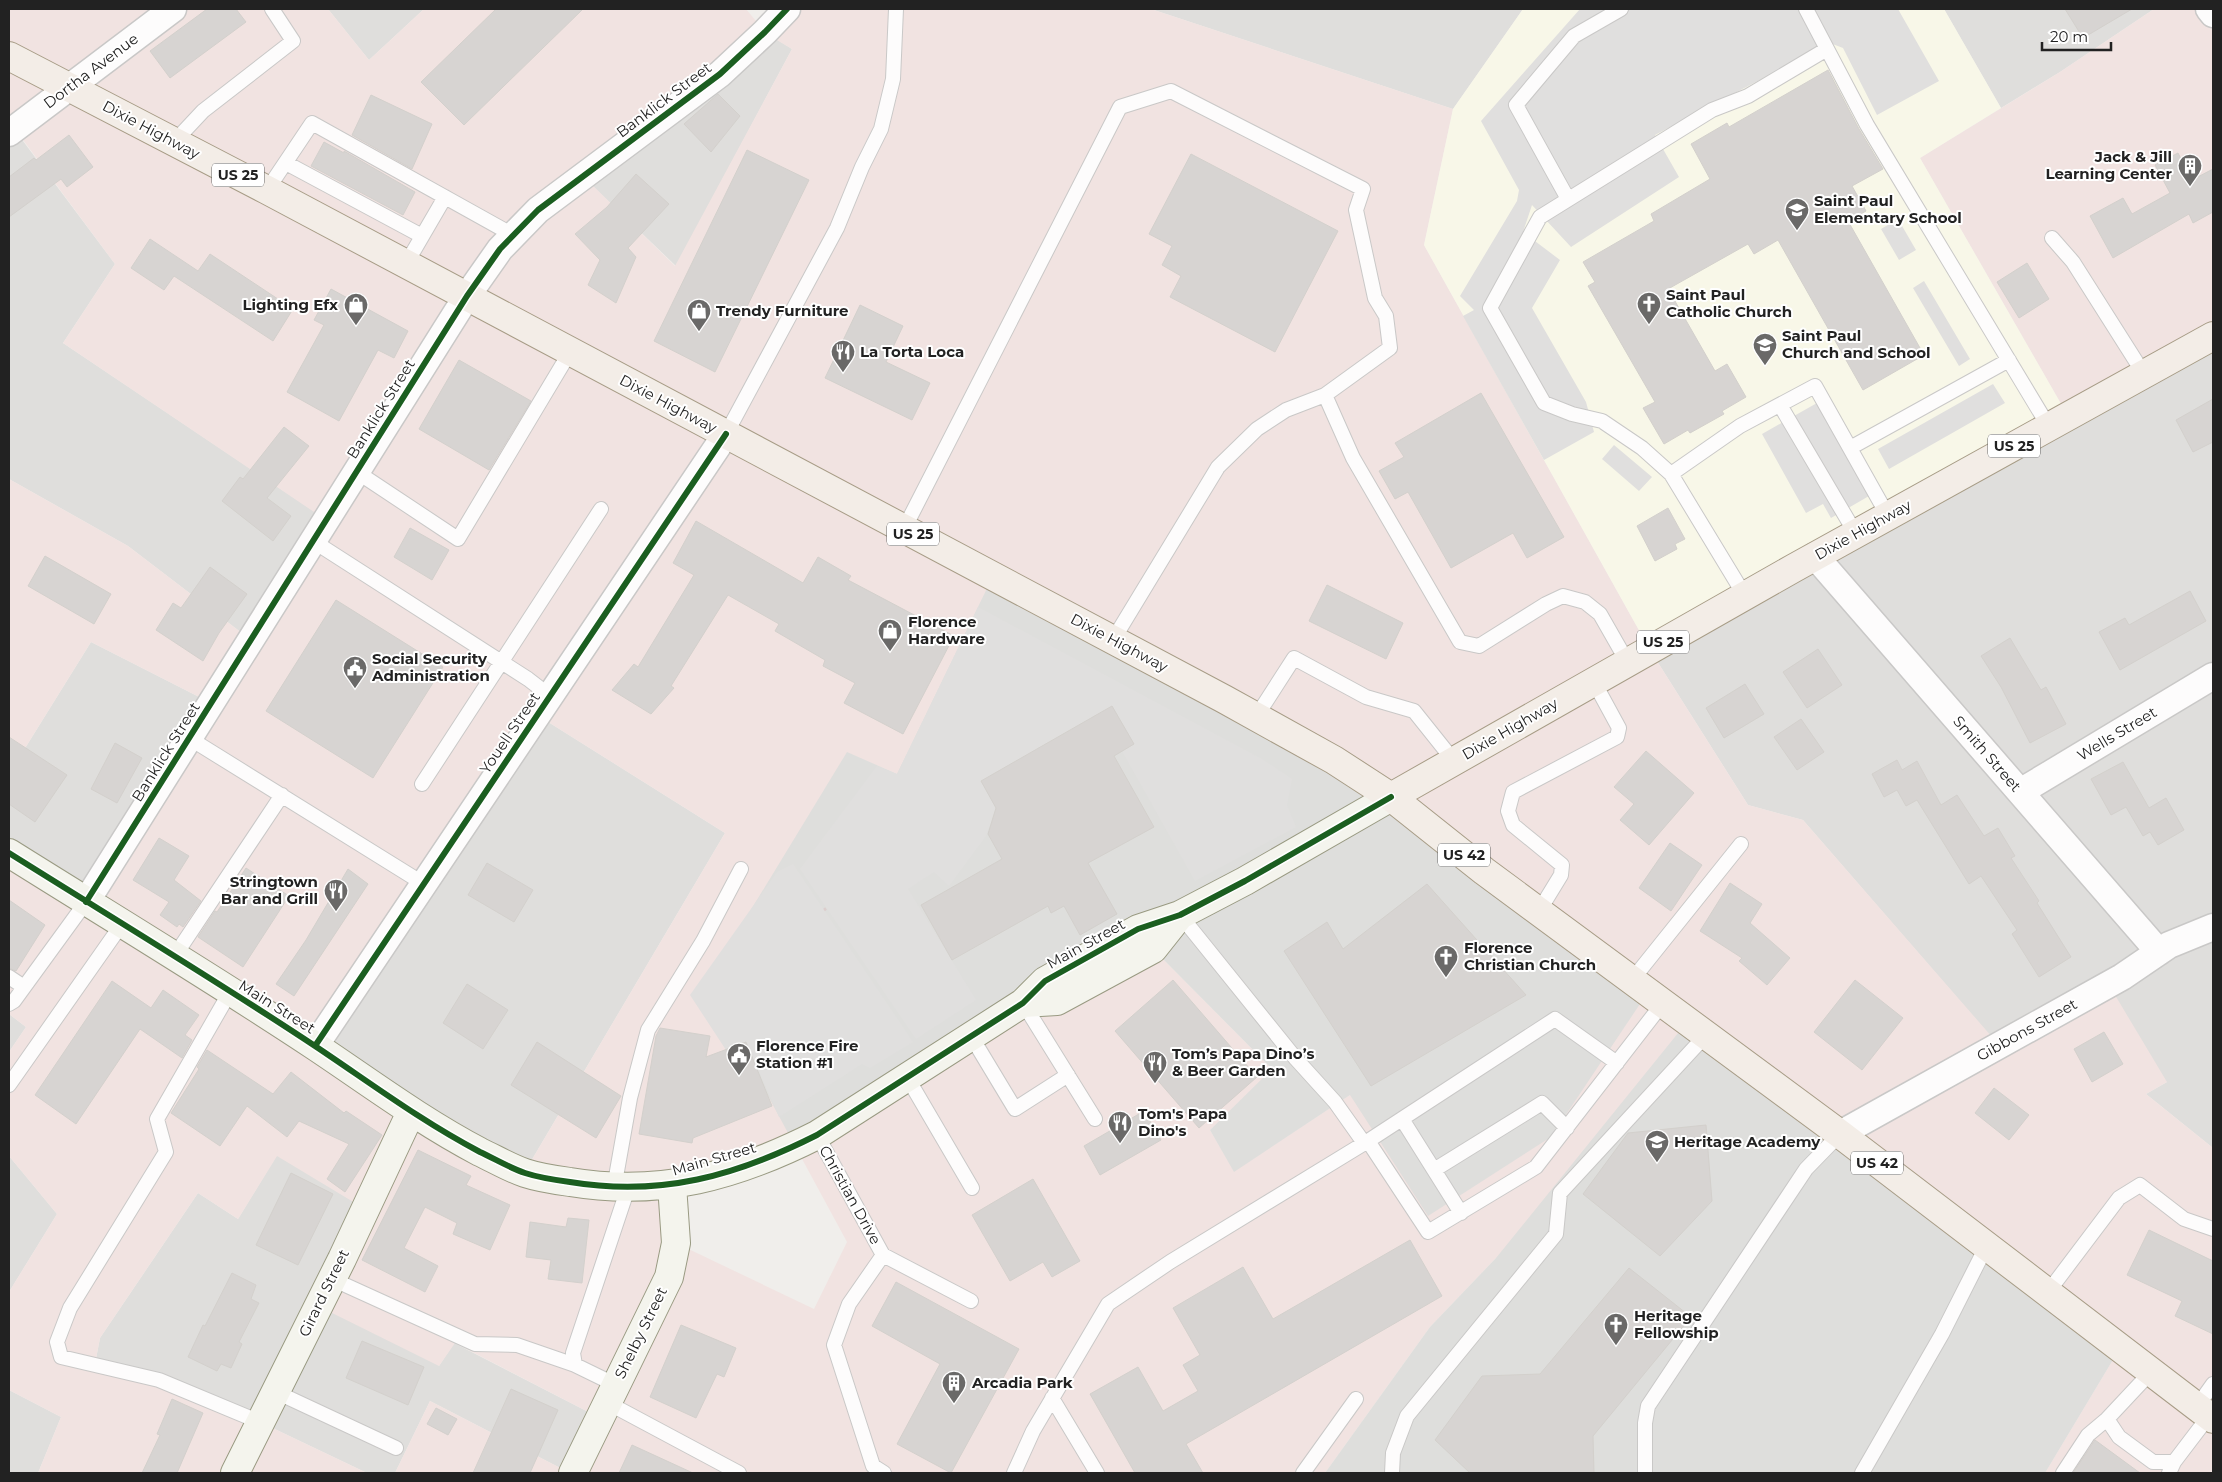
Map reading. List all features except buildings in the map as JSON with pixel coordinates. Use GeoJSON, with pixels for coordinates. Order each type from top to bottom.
{"type":"FeatureCollection","features":[{"type":"Feature","properties":{"kind":"main road","name":"Dixie Highway"},"geometry":{"type":"LineString","coordinates":[[9,56],[267,190],[1256,716],[1334,760],[1391,797],[1815,556],[2213,336]]}},
{"type":"Feature","properties":{"kind":"main road","name":"US 42"},"geometry":{"type":"LineString","coordinates":[[1391,797],[1484,871],[1840,1134],[2151,1372],[2208,1406]]}},
{"type":"Feature","properties":{"kind":"street","name":"Dortha Avenue"},"geometry":{"type":"LineString","coordinates":[[9,133],[173,9]]}},
{"type":"Feature","properties":{"kind":"street","name":"Banklick Street"},"geometry":{"type":"LineString","coordinates":[[86,902],[467,296],[500,249],[538,210],[720,74],[787,9]]}},
{"type":"Feature","properties":{"kind":"street"},"geometry":{"type":"LineString","coordinates":[[2209,9],[2213,14]]}},
{"type":"Feature","properties":{"kind":"street","name":"Youell Street"},"geometry":{"type":"LineString","coordinates":[[315,1046],[726,434]]}},
{"type":"Feature","properties":{"kind":"street","name":"Smith Street"},"geometry":{"type":"LineString","coordinates":[[1815,556],[2159,952]]}},
{"type":"Feature","properties":{"kind":"street","name":"Wells Street"},"geometry":{"type":"LineString","coordinates":[[2020,792],[2213,676]]}},
{"type":"Feature","properties":{"kind":"street","name":"Main Street"},"geometry":{"type":"LineString","coordinates":[[10,856],[230,992],[315,1046],[411,1112],[469,1146],[524,1173],[596,1186],[621,1188],[672,1185],[728,1172],[795,1146],[817,1135],[1023,1003],[1057,1001],[1153,949],[1180,915],[1245,881],[1391,797]]}},
{"type":"Feature","properties":{"kind":"street","name":"Gibbons Street"},"geometry":{"type":"LineString","coordinates":[[1840,1134],[2122,977],[2169,945],[2213,927]]}},
{"type":"Feature","properties":{"kind":"street","name":"Girard Street"},"geometry":{"type":"LineString","coordinates":[[235,1473],[332,1279],[411,1112]]}},
{"type":"Feature","properties":{"kind":"street","name":"Shelby Street"},"geometry":{"type":"LineString","coordinates":[[573,1473],[668,1277],[676,1243],[672,1185]]}},
{"type":"Feature","properties":{"kind":"lane"},"geometry":{"type":"LineString","coordinates":[[174,142],[203,111],[293,41],[272,9]]}},
{"type":"Feature","properties":{"kind":"lane"},"geometry":{"type":"LineString","coordinates":[[726,434],[837,228],[862,167],[881,129],[892,79],[896,9]]}},
{"type":"Feature","properties":{"kind":"lane"},"geometry":{"type":"LineString","coordinates":[[1568,199],[1516,105],[1574,36],[1621,9]]}},
{"type":"Feature","properties":{"kind":"lane"},"geometry":{"type":"LineString","coordinates":[[1806,9],[1867,125],[2049,427]]}},
{"type":"Feature","properties":{"kind":"lane"},"geometry":{"type":"LineString","coordinates":[[1746,596],[1671,474],[1642,448],[1602,421],[1572,414],[1544,403],[1490,308],[1540,217],[1712,110],[1748,96],[1827,49]]}},
{"type":"Feature","properties":{"kind":"lane"},"geometry":{"type":"LineString","coordinates":[[904,529],[1120,107],[1171,91],[1363,189],[1356,210],[1375,298],[1386,316],[1390,348],[1325,395],[1286,410],[1257,429],[1218,467],[1113,640]]}},
{"type":"Feature","properties":{"kind":"lane"},"geometry":{"type":"LineString","coordinates":[[267,190],[312,123],[352,151],[389,172],[445,196],[513,235]]}},
{"type":"Feature","properties":{"kind":"lane"},"geometry":{"type":"LineString","coordinates":[[286,162],[371,203],[422,236]]}},
{"type":"Feature","properties":{"kind":"lane"},"geometry":{"type":"LineString","coordinates":[[406,264],[445,196]]}},
{"type":"Feature","properties":{"kind":"lane"},"geometry":{"type":"LineString","coordinates":[[2052,238],[2073,262],[2144,374]]}},
{"type":"Feature","properties":{"kind":"lane"},"geometry":{"type":"LineString","coordinates":[[356,472],[458,539],[570,352]]}},
{"type":"Feature","properties":{"kind":"lane"},"geometry":{"type":"LineString","coordinates":[[1850,448],[2009,360]]}},
{"type":"Feature","properties":{"kind":"lane"},"geometry":{"type":"LineString","coordinates":[[1671,474],[1740,426],[1815,386],[1888,516]]}},
{"type":"Feature","properties":{"kind":"lane"},"geometry":{"type":"LineString","coordinates":[[1325,395],[1353,458],[1460,642],[1479,646],[1546,604],[1563,596],[1585,602],[1600,614],[1628,663]]}},
{"type":"Feature","properties":{"kind":"lane"},"geometry":{"type":"LineString","coordinates":[[1780,404],[1856,534]]}},
{"type":"Feature","properties":{"kind":"lane"},"geometry":{"type":"LineString","coordinates":[[422,784],[601,509]]}},
{"type":"Feature","properties":{"kind":"lane"},"geometry":{"type":"LineString","coordinates":[[313,541],[550,696]]}},
{"type":"Feature","properties":{"kind":"lane"},"geometry":{"type":"LineString","coordinates":[[1256,716],[1294,658],[1366,696],[1414,711],[1454,761]]}},
{"type":"Feature","properties":{"kind":"lane"},"geometry":{"type":"LineString","coordinates":[[1539,911],[1561,875],[1562,865],[1513,825],[1508,812],[1513,792],[1617,737],[1619,728],[1594,682]]}},
{"type":"Feature","properties":{"kind":"lane"},"geometry":{"type":"LineString","coordinates":[[189,738],[424,884]]}},
{"type":"Feature","properties":{"kind":"lane"},"geometry":{"type":"LineString","coordinates":[[174,957],[282,795]]}},
{"type":"Feature","properties":{"kind":"lane"},"geometry":{"type":"LineString","coordinates":[[1632,980],[1741,844]]}},
{"type":"Feature","properties":{"kind":"lane"},"geometry":{"type":"LineString","coordinates":[[575,1366],[573,1353],[621,1188],[630,1098],[648,1030],[703,941],[741,869]]}},
{"type":"Feature","properties":{"kind":"lane"},"geometry":{"type":"LineString","coordinates":[[9,1004],[14,1001],[24,988],[86,902]]}},
{"type":"Feature","properties":{"kind":"lane"},"geometry":{"type":"LineString","coordinates":[[1180,915],[1296,1059],[1335,1102],[1366,1142],[1428,1232],[1536,1167],[1663,1003]]}},
{"type":"Feature","properties":{"kind":"lane"},"geometry":{"type":"LineString","coordinates":[[9,1085],[122,924]]}},
{"type":"Feature","properties":{"kind":"lane"},"geometry":{"type":"LineString","coordinates":[[9,976],[24,988]]}},
{"type":"Feature","properties":{"kind":"lane"},"geometry":{"type":"LineString","coordinates":[[230,992],[157,1119],[166,1152],[70,1308],[58,1342],[61,1357],[159,1380],[260,1422]]}},
{"type":"Feature","properties":{"kind":"lane"},"geometry":{"type":"LineString","coordinates":[[1023,1003],[1095,1119]]}},
{"type":"Feature","properties":{"kind":"lane"},"geometry":{"type":"LineString","coordinates":[[1014,1473],[1033,1431],[1108,1304],[1170,1262],[1366,1142],[1555,1019],[1617,1063]]}},
{"type":"Feature","properties":{"kind":"lane"},"geometry":{"type":"LineString","coordinates":[[1392,1473],[1394,1453],[1407,1416],[1556,1234],[1560,1193],[1706,1035]]}},
{"type":"Feature","properties":{"kind":"lane"},"geometry":{"type":"LineString","coordinates":[[971,1036],[1015,1109],[1068,1075]]}},
{"type":"Feature","properties":{"kind":"lane"},"geometry":{"type":"LineString","coordinates":[[907,1077],[972,1188]]}},
{"type":"Feature","properties":{"kind":"lane"},"geometry":{"type":"LineString","coordinates":[[1434,1170],[1542,1103],[1567,1128]]}},
{"type":"Feature","properties":{"kind":"lane"},"geometry":{"type":"LineString","coordinates":[[1402,1119],[1461,1213]]}},
{"type":"Feature","properties":{"kind":"lane"},"geometry":{"type":"LineString","coordinates":[[1645,1473],[1645,1424],[1648,1406],[1806,1169],[1840,1134]]}},
{"type":"Feature","properties":{"kind":"lane","name":"Christian Drive"},"geometry":{"type":"LineString","coordinates":[[817,1135],[883,1255]]}},
{"type":"Feature","properties":{"kind":"lane"},"geometry":{"type":"LineString","coordinates":[[2048,1292],[2120,1198],[2140,1185],[2184,1219],[2213,1229]]}},
{"type":"Feature","properties":{"kind":"lane"},"geometry":{"type":"LineString","coordinates":[[1862,1473],[1942,1334],[1986,1247]]}},
{"type":"Feature","properties":{"kind":"lane"},"geometry":{"type":"LineString","coordinates":[[884,1473],[873,1466],[834,1345],[849,1304],[883,1255],[971,1300]]}},
{"type":"Feature","properties":{"kind":"lane"},"geometry":{"type":"LineString","coordinates":[[332,1279],[475,1344],[517,1345],[575,1366],[612,1394],[739,1473]]}},
{"type":"Feature","properties":{"kind":"lane"},"geometry":{"type":"LineString","coordinates":[[2063,1473],[2088,1435],[2107,1419],[2151,1372]]}},
{"type":"Feature","properties":{"kind":"lane"},"geometry":{"type":"LineString","coordinates":[[276,1392],[396,1448]]}},
{"type":"Feature","properties":{"kind":"lane"},"geometry":{"type":"LineString","coordinates":[[1052,1398],[1096,1473]]}},
{"type":"Feature","properties":{"kind":"lane"},"geometry":{"type":"LineString","coordinates":[[1303,1473],[1356,1399]]}},
{"type":"Feature","properties":{"kind":"lane"},"geometry":{"type":"LineString","coordinates":[[2107,1419],[2119,1437],[2153,1462],[2172,1468],[2208,1406]]}},
{"type":"Feature","properties":{"kind":"shaded area"},"geometry":{"type":"Polygon","coordinates":[[[9,9],[328,9],[369,60],[424,9],[746,9],[765,32],[787,9],[1151,9],[1453,109],[1424,245],[1650,650],[1748,805],[1803,820],[1999,1045],[2109,985],[2167,1082],[2146,1094],[2213,1148],[2213,1473],[2045,1473],[2120,1348],[1496,1258],[1430,1327],[1325,1473],[573,1473],[600,1418],[455,1343],[439,1366],[318,1306],[365,1209],[277,1156],[238,1219],[198,1193],[100,1338],[95,1364],[260,1422],[367,1473],[38,1473],[61,1417],[9,1390],[9,1292],[57,1214],[9,1156],[9,1052],[26,1027],[9,1014],[9,853],[86,901],[211,703],[91,642],[9,774],[9,479],[128,546],[251,640],[326,520],[63,343],[115,264],[15,129],[9,133],[9,9]],[[765,33],[583,176],[675,266],[792,49],[765,33]],[[537,715],[315,1046],[524,1173],[725,833],[537,715]],[[847,753],[1023,1003],[1153,949],[1273,1070],[1210,1130],[1234,1171],[1350,1095],[1551,1137],[897,774],[847,753]],[[795,1146],[673,1185],[676,1243],[814,1309],[847,1242],[795,1146]]]}},
{"type":"Feature","properties":{"kind":"shaded area"},"geometry":{"type":"Polygon","coordinates":[[[328,9],[424,9],[369,60],[328,9]]]}},
{"type":"Feature","properties":{"kind":"shaded area"},"geometry":{"type":"Polygon","coordinates":[[[1151,9],[1523,9],[1453,109],[1151,9]]]}},
{"type":"Feature","properties":{"kind":"shaded area","name":"Saint Paul Church and School"},"geometry":{"type":"Polygon","coordinates":[[[1523,9],[1944,9],[2001,108],[1920,158],[2068,416],[1650,650],[1424,245],[1453,109],[1523,9]]]}},
{"type":"Feature","properties":{"kind":"shaded area"},"geometry":{"type":"Polygon","coordinates":[[[1580,9],[1898,9],[1939,81],[1877,115],[1843,48],[1830,43],[1655,135],[1679,177],[1571,247],[1532,205],[1523,232],[1560,260],[1532,308],[1586,402],[1594,432],[1544,460],[1463,316],[1474,310],[1460,296],[1517,201],[1519,190],[1481,121],[1580,9]]]}},
{"type":"Feature","properties":{"kind":"shaded area"},"geometry":{"type":"Polygon","coordinates":[[[1944,9],[2154,9],[2060,72],[2001,108],[1944,9]]]}},
{"type":"Feature","properties":{"kind":"shaded area"},"geometry":{"type":"Polygon","coordinates":[[[2154,9],[2209,9],[2213,14],[2213,336],[2068,416],[1920,158],[2060,72],[2154,9]]]}},
{"type":"Feature","properties":{"kind":"shaded area"},"geometry":{"type":"Polygon","coordinates":[[[765,32],[792,49],[676,266],[582,176],[765,32]]]}},
{"type":"Feature","properties":{"kind":"shaded area"},"geometry":{"type":"Polygon","coordinates":[[[14,129],[115,264],[63,343],[327,520],[251,640],[128,546],[9,479],[9,133],[14,129]]]}},
{"type":"Feature","properties":{"kind":"shaded area"},"geometry":{"type":"Polygon","coordinates":[[[1898,219],[1916,250],[1899,260],[1881,229],[1898,219]]]}},
{"type":"Feature","properties":{"kind":"shaded area"},"geometry":{"type":"Polygon","coordinates":[[[1924,281],[1970,359],[1959,366],[1913,288],[1924,281]]]}},
{"type":"Feature","properties":{"kind":"shaded area"},"geometry":{"type":"Polygon","coordinates":[[[2213,336],[2213,1148],[2146,1094],[2167,1082],[1999,1046],[1803,820],[1748,805],[1650,650],[2213,336]]]}},
{"type":"Feature","properties":{"kind":"shaded area"},"geometry":{"type":"Polygon","coordinates":[[[1993,384],[2005,403],[1889,469],[1878,449],[1993,384]]]}},
{"type":"Feature","properties":{"kind":"shaded area"},"geometry":{"type":"Polygon","coordinates":[[[1817,403],[1869,496],[1831,518],[1823,504],[1806,513],[1762,434],[1817,403]]]}},
{"type":"Feature","properties":{"kind":"shaded area"},"geometry":{"type":"Polygon","coordinates":[[[1614,445],[1652,477],[1639,491],[1602,459],[1614,445]]]}},
{"type":"Feature","properties":{"kind":"shaded area"},"geometry":{"type":"Polygon","coordinates":[[[993,576],[1224,699],[1648,992],[1551,1137],[1428,1216],[1350,1095],[1234,1172],[1210,1130],[1272,1069],[1153,949],[1023,1003],[795,1146],[707,982],[847,752],[897,774],[993,576]]]}},
{"type":"Feature","properties":{"kind":"shaded area"},"geometry":{"type":"Polygon","coordinates":[[[978,607],[1262,759],[1292,779],[1287,805],[1296,827],[1195,881],[1122,751],[1134,744],[1112,706],[981,781],[996,808],[986,836],[949,886],[934,872],[908,889],[976,1000],[916,1039],[800,869],[877,766],[897,774],[978,607]]]}},
{"type":"Feature","properties":{"kind":"shaded area"},"geometry":{"type":"Polygon","coordinates":[[[91,642],[211,703],[86,902],[9,853],[9,774],[91,642]]]}},
{"type":"Feature","properties":{"kind":"shaded area"},"geometry":{"type":"Polygon","coordinates":[[[537,715],[725,833],[524,1173],[315,1046],[537,715]]]}},
{"type":"Feature","properties":{"kind":"shaded area"},"geometry":{"type":"Polygon","coordinates":[[[793,864],[913,1042],[870,1068],[862,1064],[779,1117],[746,1042],[726,1050],[690,995],[777,872],[793,864]]]}},
{"type":"Feature","properties":{"kind":"shaded area"},"geometry":{"type":"Polygon","coordinates":[[[9,1014],[26,1027],[9,1052],[9,1014]]]}},
{"type":"Feature","properties":{"kind":"shaded area"},"geometry":{"type":"Polygon","coordinates":[[[1687,1022],[2120,1348],[2045,1473],[1325,1473],[1430,1327],[1496,1258],[1687,1022]]]}},
{"type":"Feature","properties":{"kind":"shaded area"},"geometry":{"type":"Polygon","coordinates":[[[277,1155],[366,1209],[439,1366],[454,1343],[600,1418],[570,1473],[430,1401],[395,1473],[367,1473],[260,1422],[95,1364],[100,1338],[198,1193],[238,1219],[277,1155]]]}},
{"type":"Feature","properties":{"kind":"shaded area"},"geometry":{"type":"Polygon","coordinates":[[[9,1156],[57,1214],[9,1292],[9,1156]]]}},
{"type":"Feature","properties":{"kind":"shaded area"},"geometry":{"type":"Polygon","coordinates":[[[9,1390],[61,1417],[38,1473],[9,1473],[9,1390]]]}},
{"type":"Feature","properties":{"kind":"shaded area"},"geometry":{"type":"Polygon","coordinates":[[[430,1401],[570,1473],[395,1473],[430,1401]]]}},
{"type":"Feature","properties":{"kind":"cycle path"},"geometry":{"type":"LineString","coordinates":[[86,902],[467,296],[500,249],[538,210],[720,74],[787,9]]}},
{"type":"Feature","properties":{"kind":"cycle path"},"geometry":{"type":"LineString","coordinates":[[315,1046],[726,434]]}},
{"type":"Feature","properties":{"kind":"cycle path"},"geometry":{"type":"LineString","coordinates":[[9,853],[239,997],[416,1114],[480,1152],[519,1171],[542,1178],[603,1186],[636,1187],[667,1185],[727,1172],[757,1162],[817,1135],[1023,1003],[1045,981],[1138,929],[1180,915],[1245,881],[1391,797]]}},
{"type":"Feature","properties":{"kind":"place","name":"Jack & Jill Learning Center"},"geometry":{"type":"Point","coordinates":[2190,187]}},
{"type":"Feature","properties":{"kind":"place","name":"Saint Paul Elementary School"},"geometry":{"type":"Point","coordinates":[1797,231]}},
{"type":"Feature","properties":{"kind":"place","name":"Saint Paul Catholic Church"},"geometry":{"type":"Point","coordinates":[1649,325]}},
{"type":"Feature","properties":{"kind":"place","name":"Lighting Efx"},"geometry":{"type":"Point","coordinates":[356,326]}},
{"type":"Feature","properties":{"kind":"place","name":"Trendy Furniture"},"geometry":{"type":"Point","coordinates":[699,332]}},
{"type":"Feature","properties":{"kind":"place","name":"Saint Paul Church and School"},"geometry":{"type":"Point","coordinates":[1765,366]}},
{"type":"Feature","properties":{"kind":"place","name":"La Torta Loca"},"geometry":{"type":"Point","coordinates":[843,373]}},
{"type":"Feature","properties":{"kind":"place","name":"Florence Hardware"},"geometry":{"type":"Point","coordinates":[890,652]}},
{"type":"Feature","properties":{"kind":"place","name":"Social Security Administration"},"geometry":{"type":"Point","coordinates":[355,689]}},
{"type":"Feature","properties":{"kind":"place","name":"Stringtown Bar and Grill"},"geometry":{"type":"Point","coordinates":[336,912]}},
{"type":"Feature","properties":{"kind":"place","name":"Florence Christian Church"},"geometry":{"type":"Point","coordinates":[1446,978]}},
{"type":"Feature","properties":{"kind":"place","name":"Florence Fire Station #1"},"geometry":{"type":"Point","coordinates":[739,1076]}},
{"type":"Feature","properties":{"kind":"place","name":"Tom’s Papa Dino’s & Beer Garden"},"geometry":{"type":"Point","coordinates":[1155,1084]}},
{"type":"Feature","properties":{"kind":"place","name":"Tom's Papa Dino's"},"geometry":{"type":"Point","coordinates":[1120,1144]}},
{"type":"Feature","properties":{"kind":"place","name":"Heritage Academy"},"geometry":{"type":"Point","coordinates":[1657,1163]}},
{"type":"Feature","properties":{"kind":"place","name":"Heritage Fellowship"},"geometry":{"type":"Point","coordinates":[1616,1346]}},
{"type":"Feature","properties":{"kind":"place","name":"Arcadia Park"},"geometry":{"type":"Point","coordinates":[954,1404]}}]}
